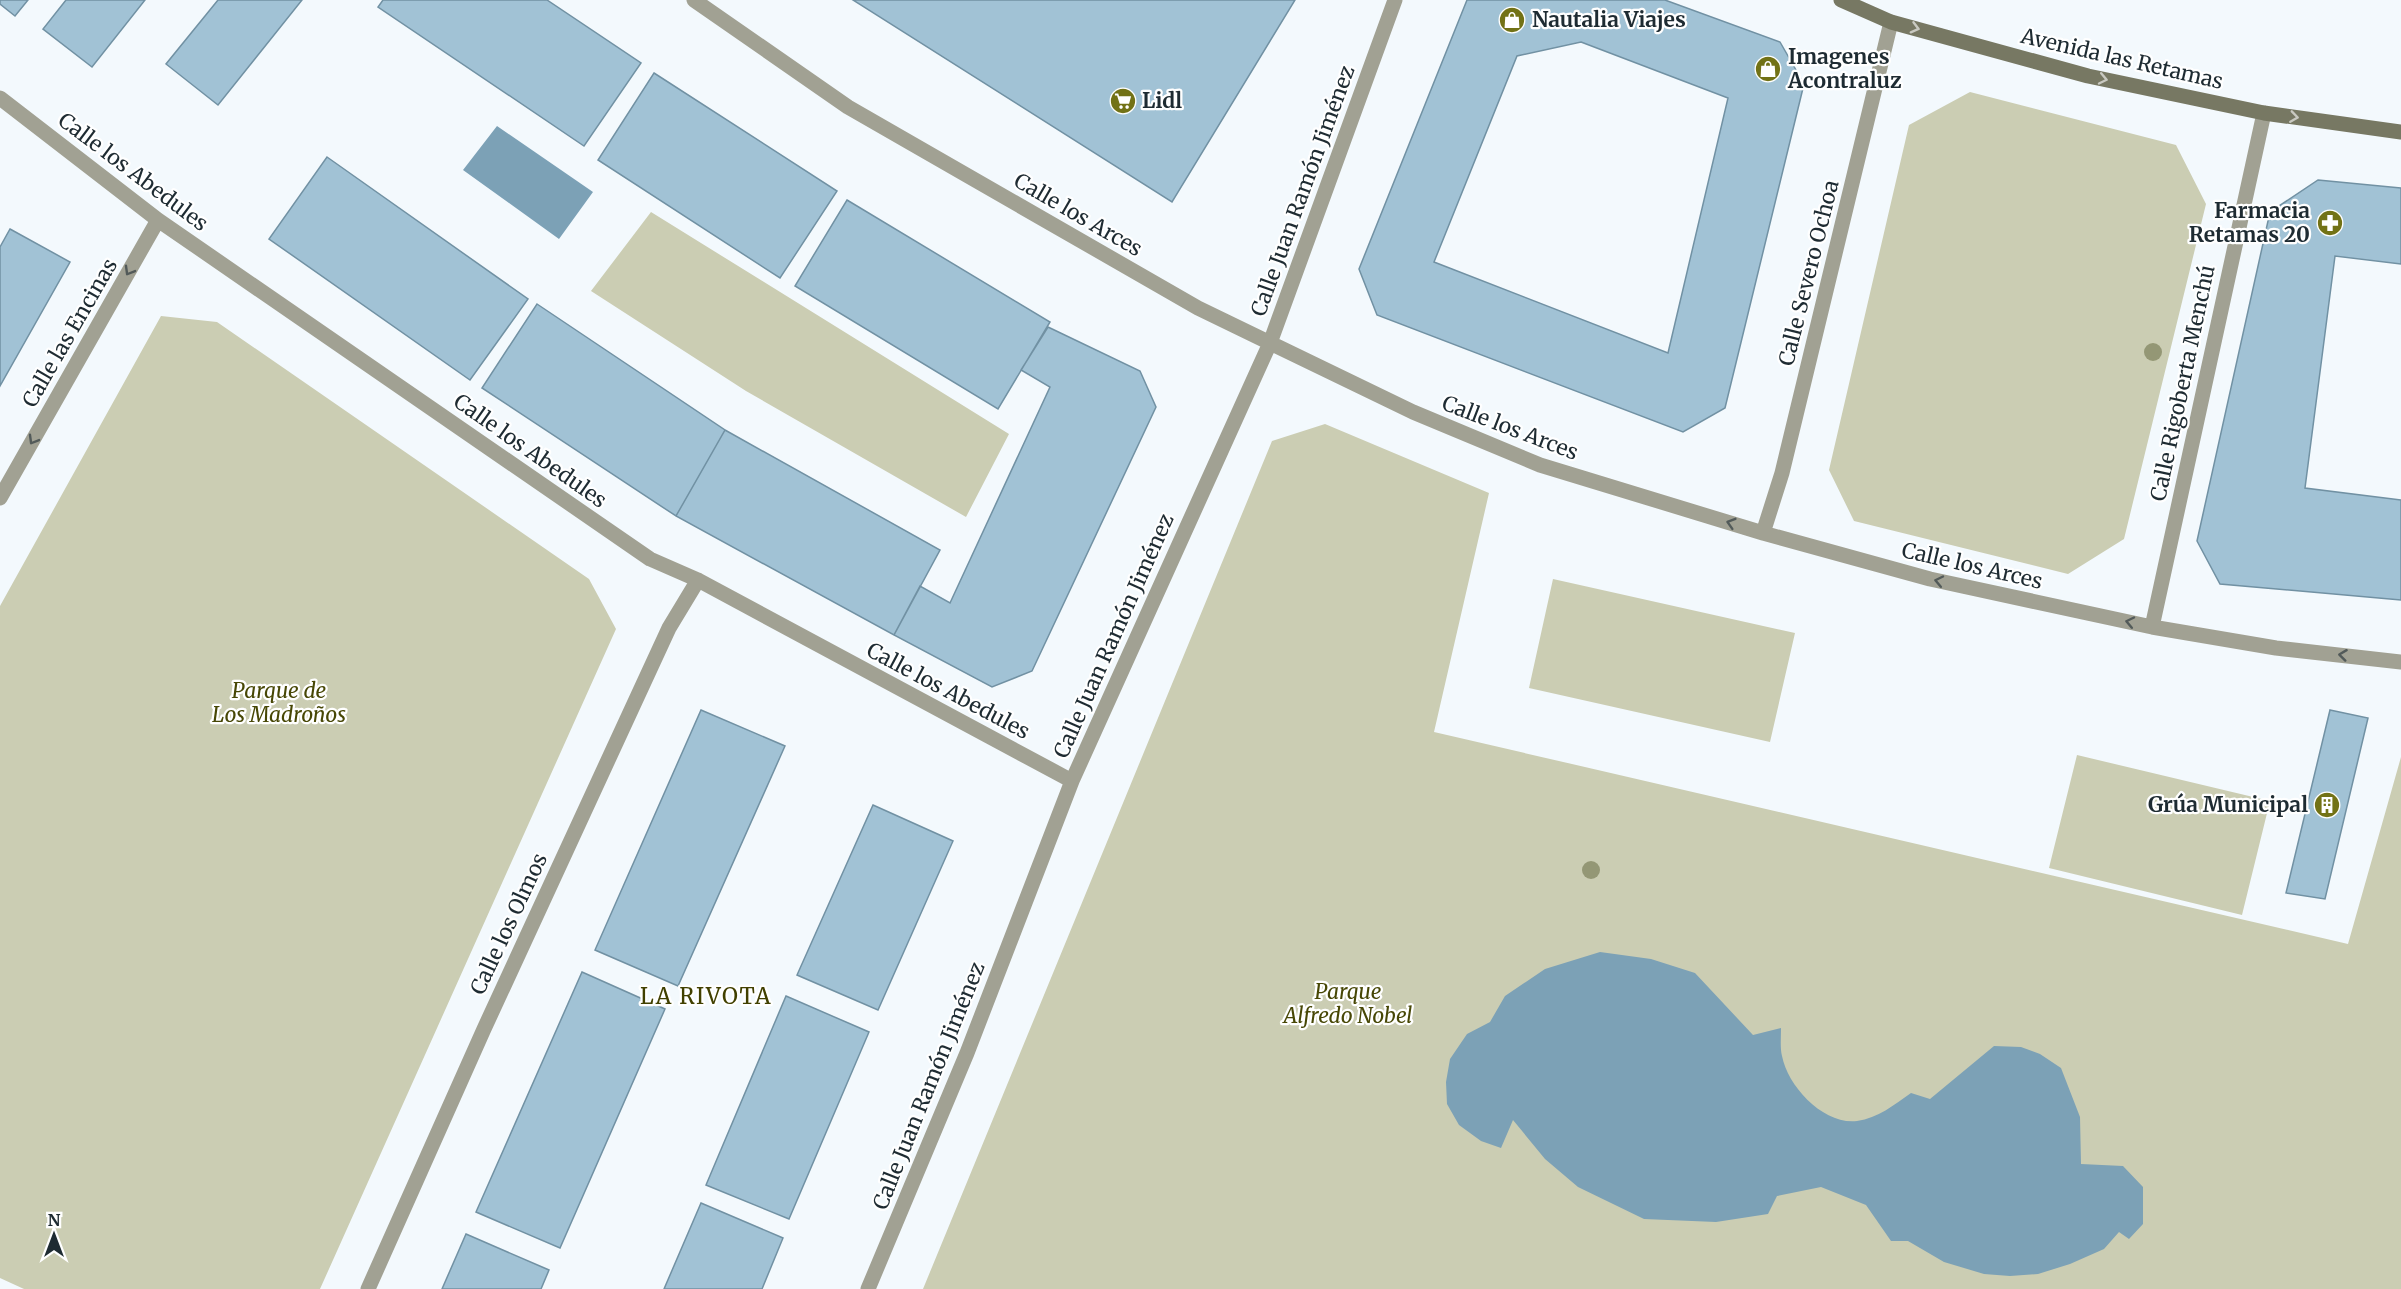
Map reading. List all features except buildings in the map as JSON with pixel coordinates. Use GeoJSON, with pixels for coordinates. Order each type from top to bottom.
{"type":"FeatureCollection","features":[{"type":"Feature","properties":{"kind":"street","name":"Calle los Arces"},"geometry":{"type":"LineString","coordinates":[[694,0],[848,107],[1198,308],[1413,412],[1540,465],[1763,533],[1930,579],[2152,627],[2276,648],[2401,662]]}},
{"type":"Feature","properties":{"kind":"street","name":"Calle Juan Ramón Jiménez"},"geometry":{"type":"LineString","coordinates":[[868,1289],[967,1053],[1072,781],[1270,344],[1395,0]]}},
{"type":"Feature","properties":{"kind":"street","name":"Avenida las Retamas"},"geometry":{"type":"LineString","coordinates":[[1841,0],[1891,22],[2088,76],[2264,112],[2401,132]]}},
{"type":"Feature","properties":{"kind":"street","name":"Calle Severo Ochoa"},"geometry":{"type":"LineString","coordinates":[[1763,533],[1782,473],[1891,22]]}},
{"type":"Feature","properties":{"kind":"street","name":"Calle los Abedules"},"geometry":{"type":"LineString","coordinates":[[0,98],[158,220],[650,559],[698,580],[1072,781]]}},
{"type":"Feature","properties":{"kind":"street","name":"Calle Rigoberta Menchú"},"geometry":{"type":"LineString","coordinates":[[2152,627],[2264,112]]}},
{"type":"Feature","properties":{"kind":"street","name":"Calle las Encinas"},"geometry":{"type":"LineString","coordinates":[[0,498],[158,220]]}},
{"type":"Feature","properties":{"kind":"street","name":"Calle los Olmos"},"geometry":{"type":"LineString","coordinates":[[368,1289],[484,1029],[664,639],[698,580]]}},
{"type":"Feature","properties":{"kind":"green space"},"geometry":{"type":"Polygon","coordinates":[[[1970,92],[2176,145],[2206,204],[2124,539],[2068,574],[1854,521],[1829,470],[1909,125],[1970,92]]]}},
{"type":"Feature","properties":{"kind":"green space"},"geometry":{"type":"Polygon","coordinates":[[[651,212],[1009,434],[966,517],[746,391],[591,291],[651,212]]]}},
{"type":"Feature","properties":{"kind":"green space","name":"Parque de Los Madroños"},"geometry":{"type":"Polygon","coordinates":[[[161,316],[217,322],[589,579],[616,629],[320,1289],[24,1289],[0,1278],[0,606],[161,316]]]}},
{"type":"Feature","properties":{"kind":"green space","name":"Parque Alfredo Nobel"},"geometry":{"type":"Polygon","coordinates":[[[1325,424],[1489,493],[1434,732],[2348,944],[2401,757],[2401,1289],[923,1289],[1272,441],[1325,424]]]}},
{"type":"Feature","properties":{"kind":"green space"},"geometry":{"type":"Polygon","coordinates":[[[1553,579],[1795,633],[1770,742],[1529,688],[1553,579]]]}},
{"type":"Feature","properties":{"kind":"green space"},"geometry":{"type":"Polygon","coordinates":[[[2077,755],[2270,801],[2242,915],[2049,868],[2077,755]]]}},
{"type":"Feature","properties":{"kind":"water"},"geometry":{"type":"Polygon","coordinates":[[[497,126],[593,192],[559,239],[463,170],[497,126]]]}},
{"type":"Feature","properties":{"kind":"water"},"geometry":{"type":"Polygon","coordinates":[[[1600,952],[1651,959],[1695,973],[1753,1035],[1781,1028],[1782,1056],[1792,1080],[1809,1102],[1832,1117],[1845,1121],[1872,1117],[1911,1093],[1930,1099],[1994,1046],[2021,1047],[2040,1054],[2061,1068],[2080,1117],[2081,1164],[2123,1166],[2143,1187],[2143,1224],[2129,1239],[2119,1232],[2104,1249],[2070,1264],[2038,1274],[2010,1276],[1984,1274],[1944,1262],[1908,1241],[1891,1241],[1866,1205],[1821,1187],[1777,1196],[1768,1214],[1716,1222],[1644,1219],[1578,1187],[1545,1159],[1513,1120],[1501,1148],[1481,1141],[1459,1125],[1447,1104],[1446,1082],[1450,1059],[1467,1034],[1490,1022],[1505,996],[1545,969],[1600,952]]]}},
{"type":"Feature","properties":{"kind":"place","name":"Nautalia Viajes"},"geometry":{"type":"Point","coordinates":[1512,20]}},
{"type":"Feature","properties":{"kind":"place","name":"Imagenes Acontraluz"},"geometry":{"type":"Point","coordinates":[1768,69]}},
{"type":"Feature","properties":{"kind":"place","name":"Lidl"},"geometry":{"type":"Point","coordinates":[1123,101]}},
{"type":"Feature","properties":{"kind":"place","name":"Farmacia Retamas 20"},"geometry":{"type":"Point","coordinates":[2330,223]}},
{"type":"Feature","properties":{"kind":"place","name":"Grúa Municipal"},"geometry":{"type":"Point","coordinates":[2327,805]}},
{"type":"Feature","properties":{"kind":"district","name":"LA RIVOTA"},"geometry":{"type":"Point","coordinates":[706,996]}}]}
